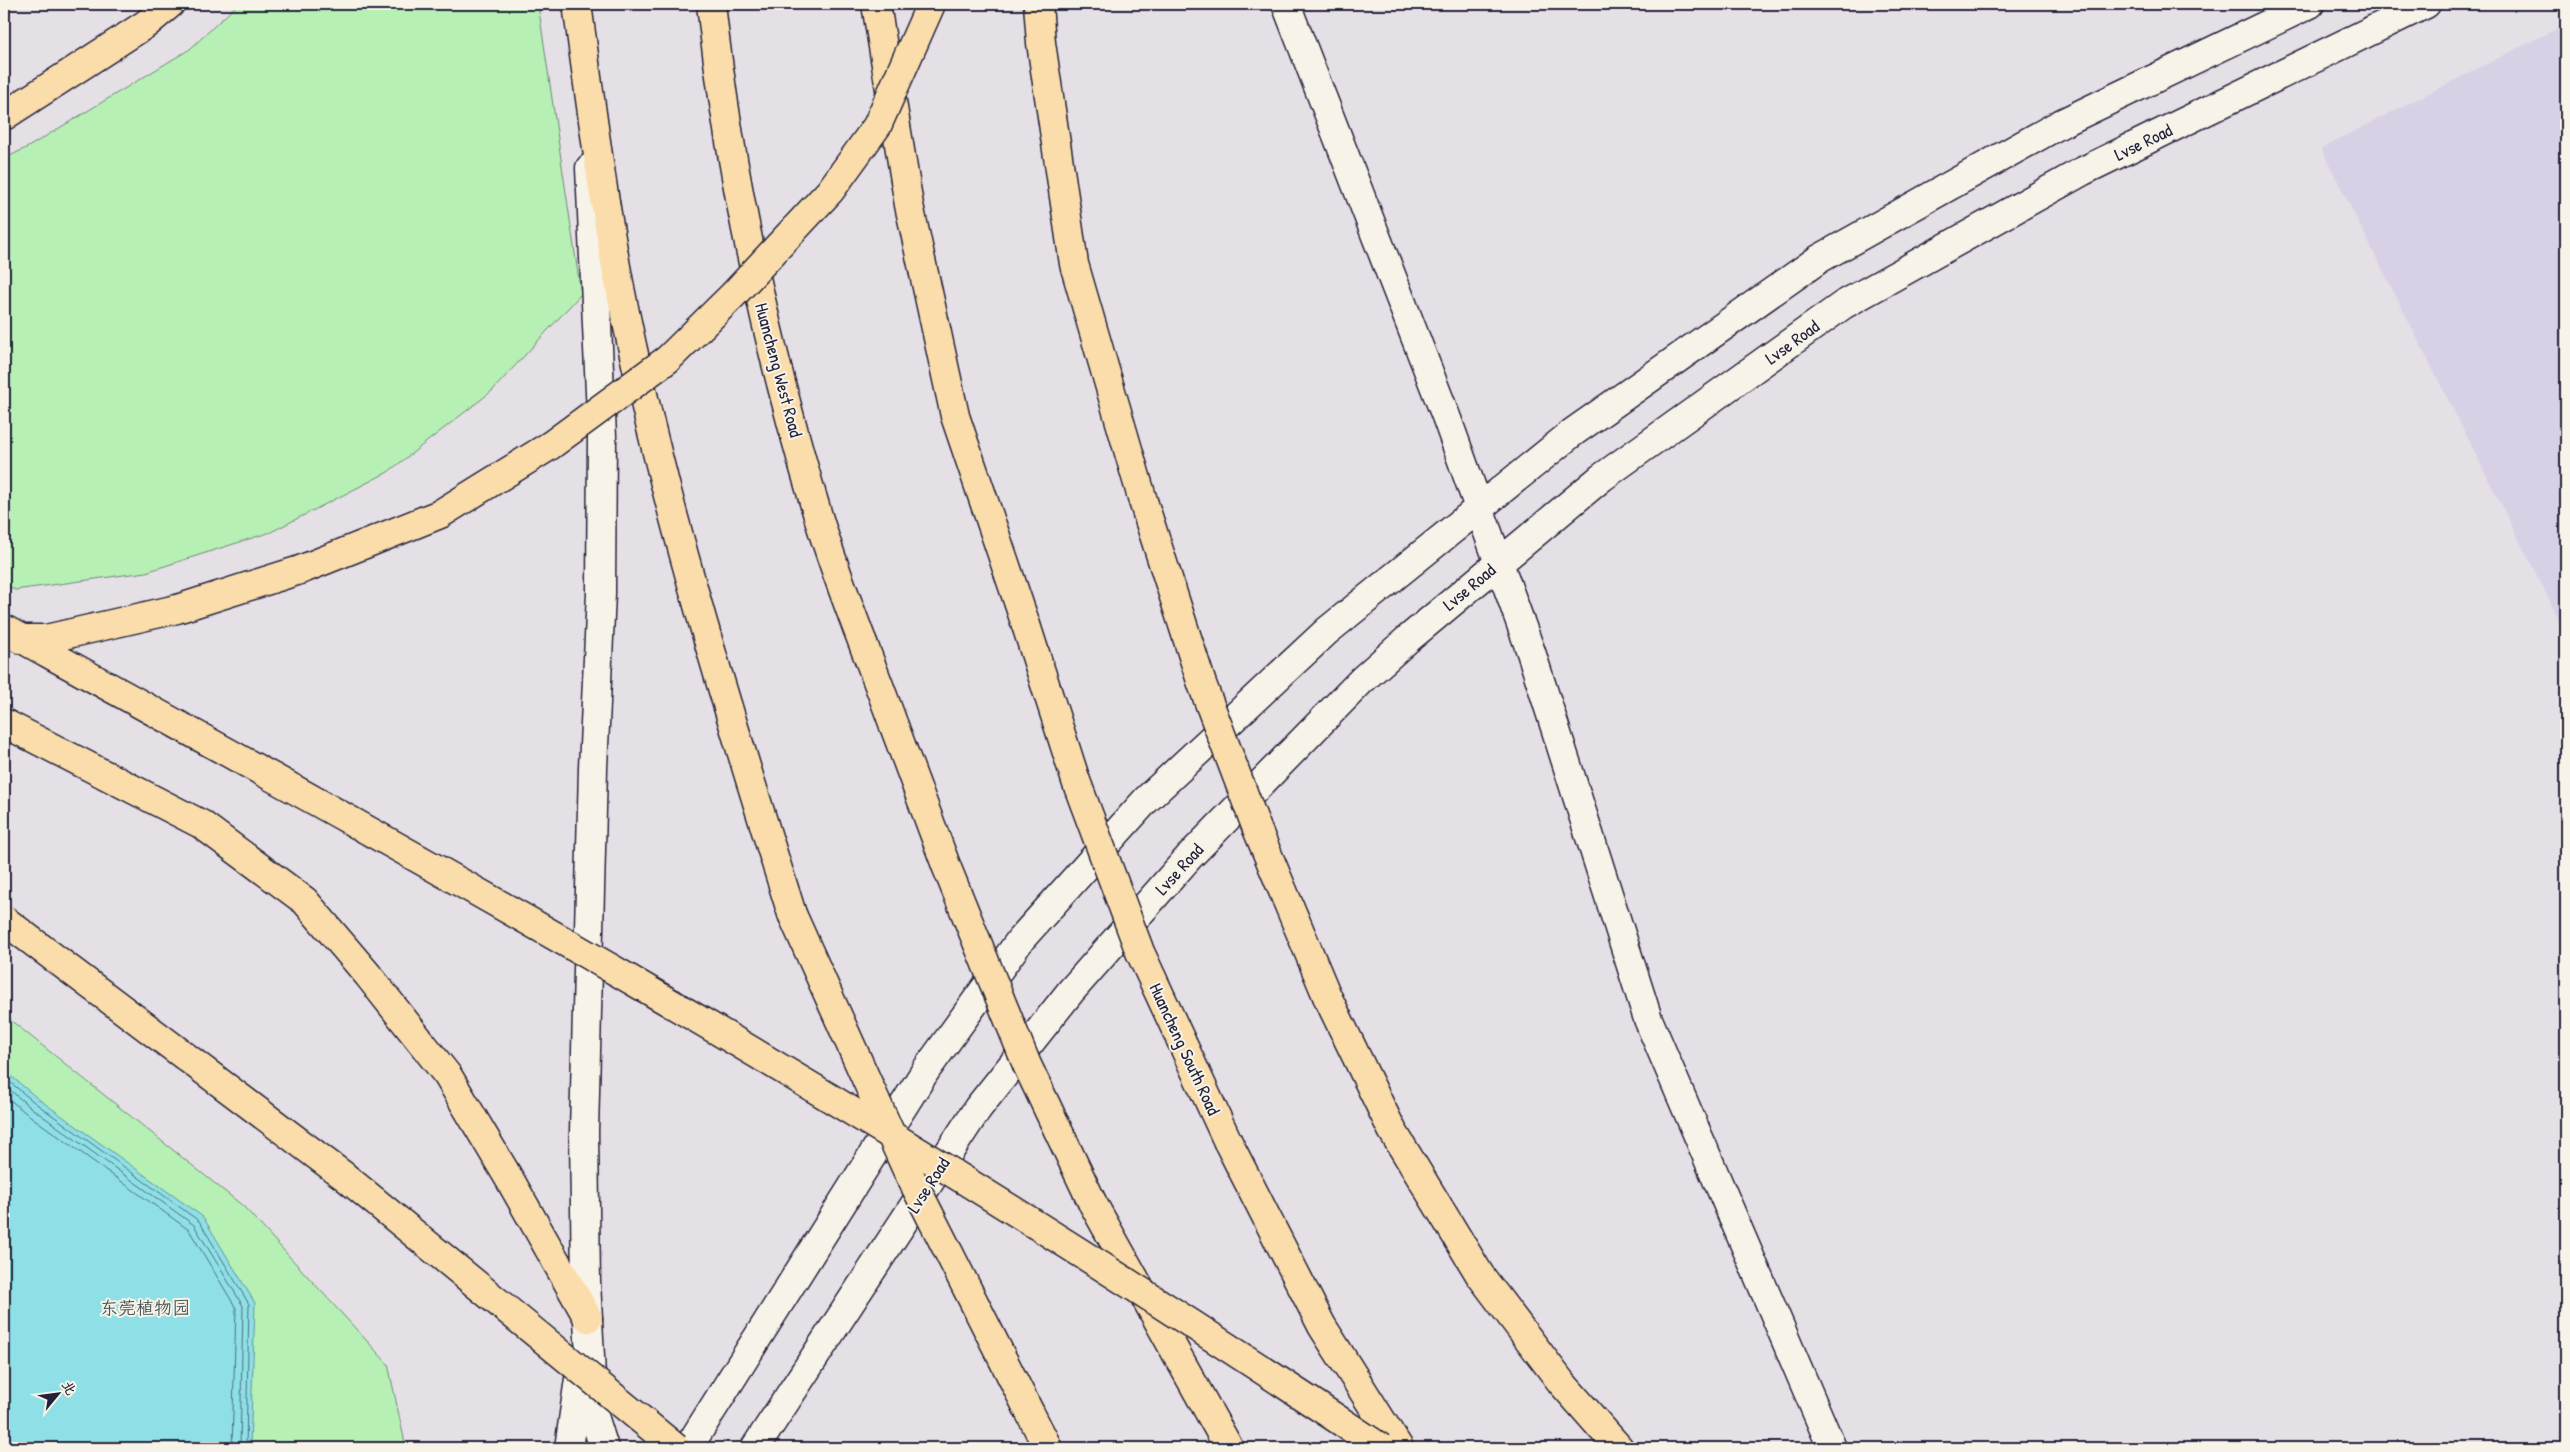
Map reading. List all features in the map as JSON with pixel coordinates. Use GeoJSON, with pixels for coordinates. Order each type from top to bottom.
{"type":"FeatureCollection","features":[{"type":"Feature","properties":{"kind":"main road"},"geometry":{"type":"LineString","coordinates":[[4,116],[146,24],[170,4]]}},
{"type":"Feature","properties":{"kind":"main road"},"geometry":{"type":"LineString","coordinates":[[577,4],[620,287],[652,428],[730,714],[792,914],[906,1168],[1048,1448]]}},
{"type":"Feature","properties":{"kind":"main road","name":"Huancheng West Road"},"geometry":{"type":"LineString","coordinates":[[711,4],[719,76],[760,298],[818,517],[947,868],[1027,1065],[1092,1202],[1229,1448]]}},
{"type":"Feature","properties":{"kind":"main road","name":"Huancheng South Road"},"geometry":{"type":"LineString","coordinates":[[876,4],[910,205],[955,416],[1026,625],[1076,781],[1140,952],[1228,1142],[1322,1326],[1399,1448]]}},
{"type":"Feature","properties":{"kind":"main road"},"geometry":{"type":"LineString","coordinates":[[4,640],[46,639],[177,609],[300,570],[440,514],[551,445],[668,359],[733,295],[830,190],[877,126],[932,4]]}},
{"type":"Feature","properties":{"kind":"main road"},"geometry":{"type":"LineString","coordinates":[[1038,4],[1041,43],[1074,264],[1143,501],[1202,684],[1257,829],[1327,996],[1392,1130],[1480,1275],[1561,1382],[1619,1448]]}},
{"type":"Feature","properties":{"kind":"main road"},"geometry":{"type":"LineString","coordinates":[[1286,4],[1479,508],[1531,652],[1648,1019],[1832,1448]]}},
{"type":"Feature","properties":{"kind":"main road"},"geometry":{"type":"LineString","coordinates":[[688,1448],[926,1070],[1021,939],[1146,800],[1327,631],[1572,433],[1819,259],[2062,123],[2310,4]]}},
{"type":"Feature","properties":{"kind":"main road","name":"Lvse Road"},"geometry":{"type":"LineString","coordinates":[[755,1448],[978,1108],[1071,991],[1190,857],[1362,680],[1498,562],[1600,478],[1843,305],[2083,171],[2426,4]]}},
{"type":"Feature","properties":{"kind":"main road"},"geometry":{"type":"LineString","coordinates":[[586,69],[602,437],[601,593],[584,1132],[588,1318],[593,1413],[604,1448]]}},
{"type":"Feature","properties":{"kind":"main road"},"geometry":{"type":"LineString","coordinates":[[4,629],[337,812],[653,993],[996,1200],[1381,1448]]}},
{"type":"Feature","properties":{"kind":"main road"},"geometry":{"type":"LineString","coordinates":[[4,723],[202,824],[305,901],[368,975],[448,1076],[510,1180],[588,1318],[569,1448]]}},
{"type":"Feature","properties":{"kind":"main road"},"geometry":{"type":"LineString","coordinates":[[4,920],[344,1176],[676,1448]]}},
{"type":"Feature","properties":{"kind":"shaded area"},"geometry":{"type":"Polygon","coordinates":[[[2566,24],[2566,633],[2321,148],[2566,24]]]}},
{"type":"Feature","properties":{"kind":"green space"},"geometry":{"type":"Polygon","coordinates":[[[238,4],[538,4],[581,294],[492,391],[388,472],[271,532],[146,572],[15,590],[4,584],[4,159],[28,147],[190,49],[238,4]]]}},
{"type":"Feature","properties":{"kind":"green space","name":"东莞植物园"},"geometry":{"type":"Polygon","coordinates":[[[4,1015],[243,1206],[388,1364],[406,1448],[4,1448],[4,1015]]]}},
{"type":"Feature","properties":{"kind":"water","name":"东莞植物园"},"geometry":{"type":"Polygon","coordinates":[[[4,1070],[37,1098],[203,1217],[255,1303],[250,1448],[4,1448],[4,1070]]]}}]}
